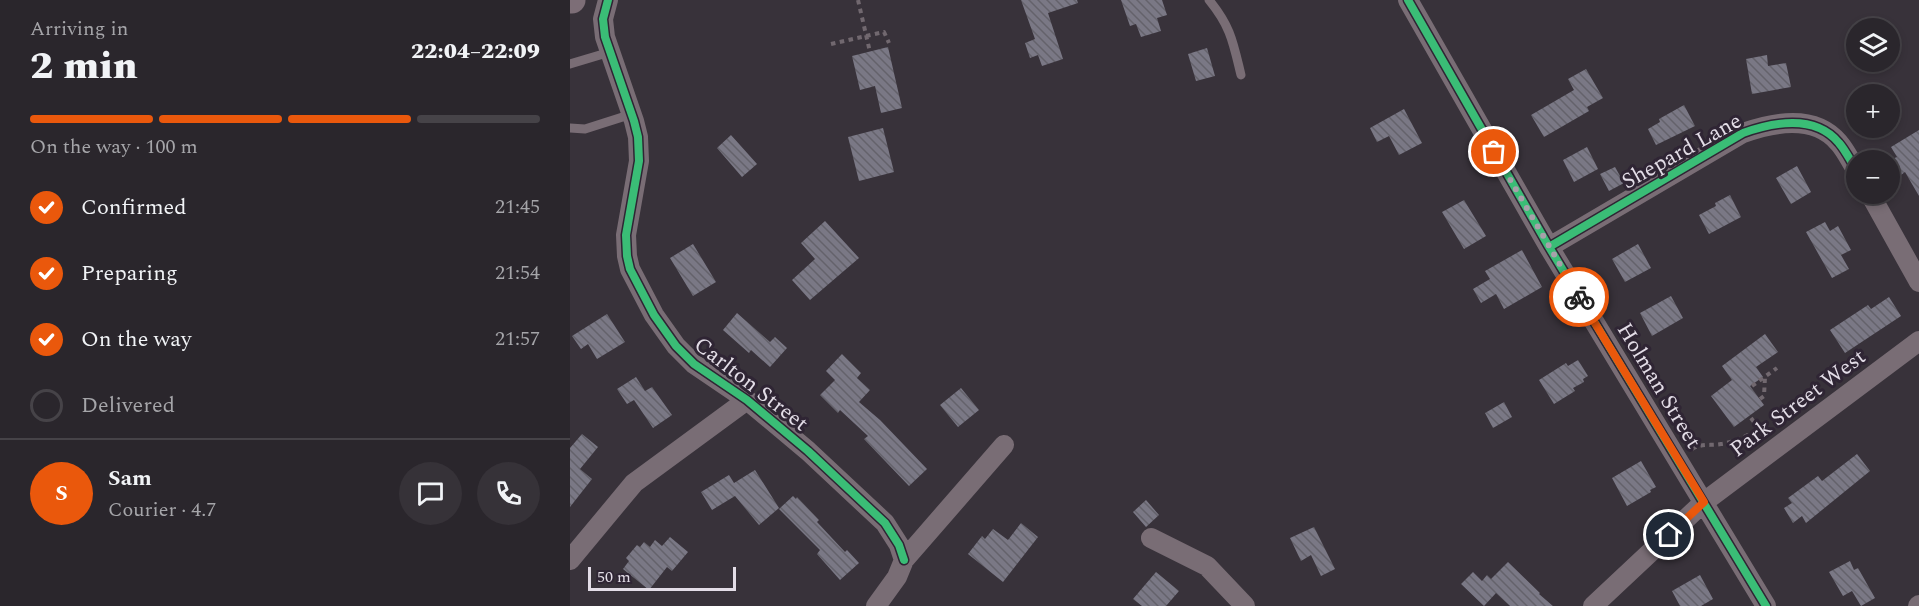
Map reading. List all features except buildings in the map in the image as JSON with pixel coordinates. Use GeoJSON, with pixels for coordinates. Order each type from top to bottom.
{"type":"FeatureCollection","features":[{"type":"Feature","properties":{"kind":"street","name":"Carlton Street"},"geometry":{"type":"LineString","coordinates":[[608,0],[603,19],[605,37],[638,137],[639,161],[626,235],[627,256],[630,269],[654,315],[676,346],[694,364],[747,400],[808,451],[885,524],[899,545],[904,560]]}},
{"type":"Feature","properties":{"kind":"street","name":"Holman Street"},"geometry":{"type":"LineString","coordinates":[[1408,0],[1549,247],[1766,606]]}},
{"type":"Feature","properties":{"kind":"street","name":"Shepard Lane"},"geometry":{"type":"LineString","coordinates":[[1549,247],[1743,133],[1766,125],[1797,123],[1825,131],[1839,142],[1846,153]]}},
{"type":"Feature","properties":{"kind":"street"},"geometry":{"type":"LineString","coordinates":[[1876,204],[1919,282]]}},
{"type":"Feature","properties":{"kind":"street","name":"Park Street West"},"geometry":{"type":"LineString","coordinates":[[1593,606],[1704,502],[1919,341]]}},
{"type":"Feature","properties":{"kind":"street"},"geometry":{"type":"LineString","coordinates":[[570,560],[634,483],[747,400]]}},
{"type":"Feature","properties":{"kind":"street"},"geometry":{"type":"LineString","coordinates":[[876,606],[897,577],[904,560],[1004,445]]}},
{"type":"Feature","properties":{"kind":"street"},"geometry":{"type":"LineString","coordinates":[[1151,538],[1207,566],[1245,606]]}},
{"type":"Feature","properties":{"kind":"lane"},"geometry":{"type":"LineString","coordinates":[[1209,0],[1231,32],[1241,75]]}},
{"type":"Feature","properties":{"kind":"lane"},"geometry":{"type":"LineString","coordinates":[[570,64],[610,52]]}},
{"type":"Feature","properties":{"kind":"lane"},"geometry":{"type":"LineString","coordinates":[[570,128],[585,129],[632,114]]}},
{"type":"Feature","properties":{"kind":"path"},"geometry":{"type":"LineString","coordinates":[[858,0],[870,52]]}},
{"type":"Feature","properties":{"kind":"path"},"geometry":{"type":"LineString","coordinates":[[831,44],[884,32],[889,43]]}},
{"type":"Feature","properties":{"kind":"path"},"geometry":{"type":"LineString","coordinates":[[1752,386],[1777,368]]}},
{"type":"Feature","properties":{"kind":"path"},"geometry":{"type":"LineString","coordinates":[[1760,399],[1764,396],[1765,376]]}},
{"type":"Feature","properties":{"kind":"path"},"geometry":{"type":"LineString","coordinates":[[1688,451],[1700,444],[1715,445],[1737,440],[1758,429]]}},
{"type":"Feature","properties":{"kind":"cycle path"},"geometry":{"type":"LineString","coordinates":[[608,0],[603,19],[605,37],[638,137],[639,161],[626,235],[627,256],[630,269],[654,315],[676,346],[694,364],[747,400],[808,451],[885,523],[899,545],[904,560]]}},
{"type":"Feature","properties":{"kind":"cycle path"},"geometry":{"type":"LineString","coordinates":[[1408,0],[1549,247],[1766,606]]}},
{"type":"Feature","properties":{"kind":"cycle path"},"geometry":{"type":"LineString","coordinates":[[1549,247],[1743,133],[1781,124],[1806,124],[1829,134],[1846,153]]}},
{"type":"Feature","properties":{"kind":"way so far"},"geometry":{"type":"LineString","coordinates":[[1494,152],[1579,297]]}},
{"type":"Feature","properties":{"kind":"route"},"geometry":{"type":"LineString","coordinates":[[1579,297],[1704,502],[1669,535]]}}]}
